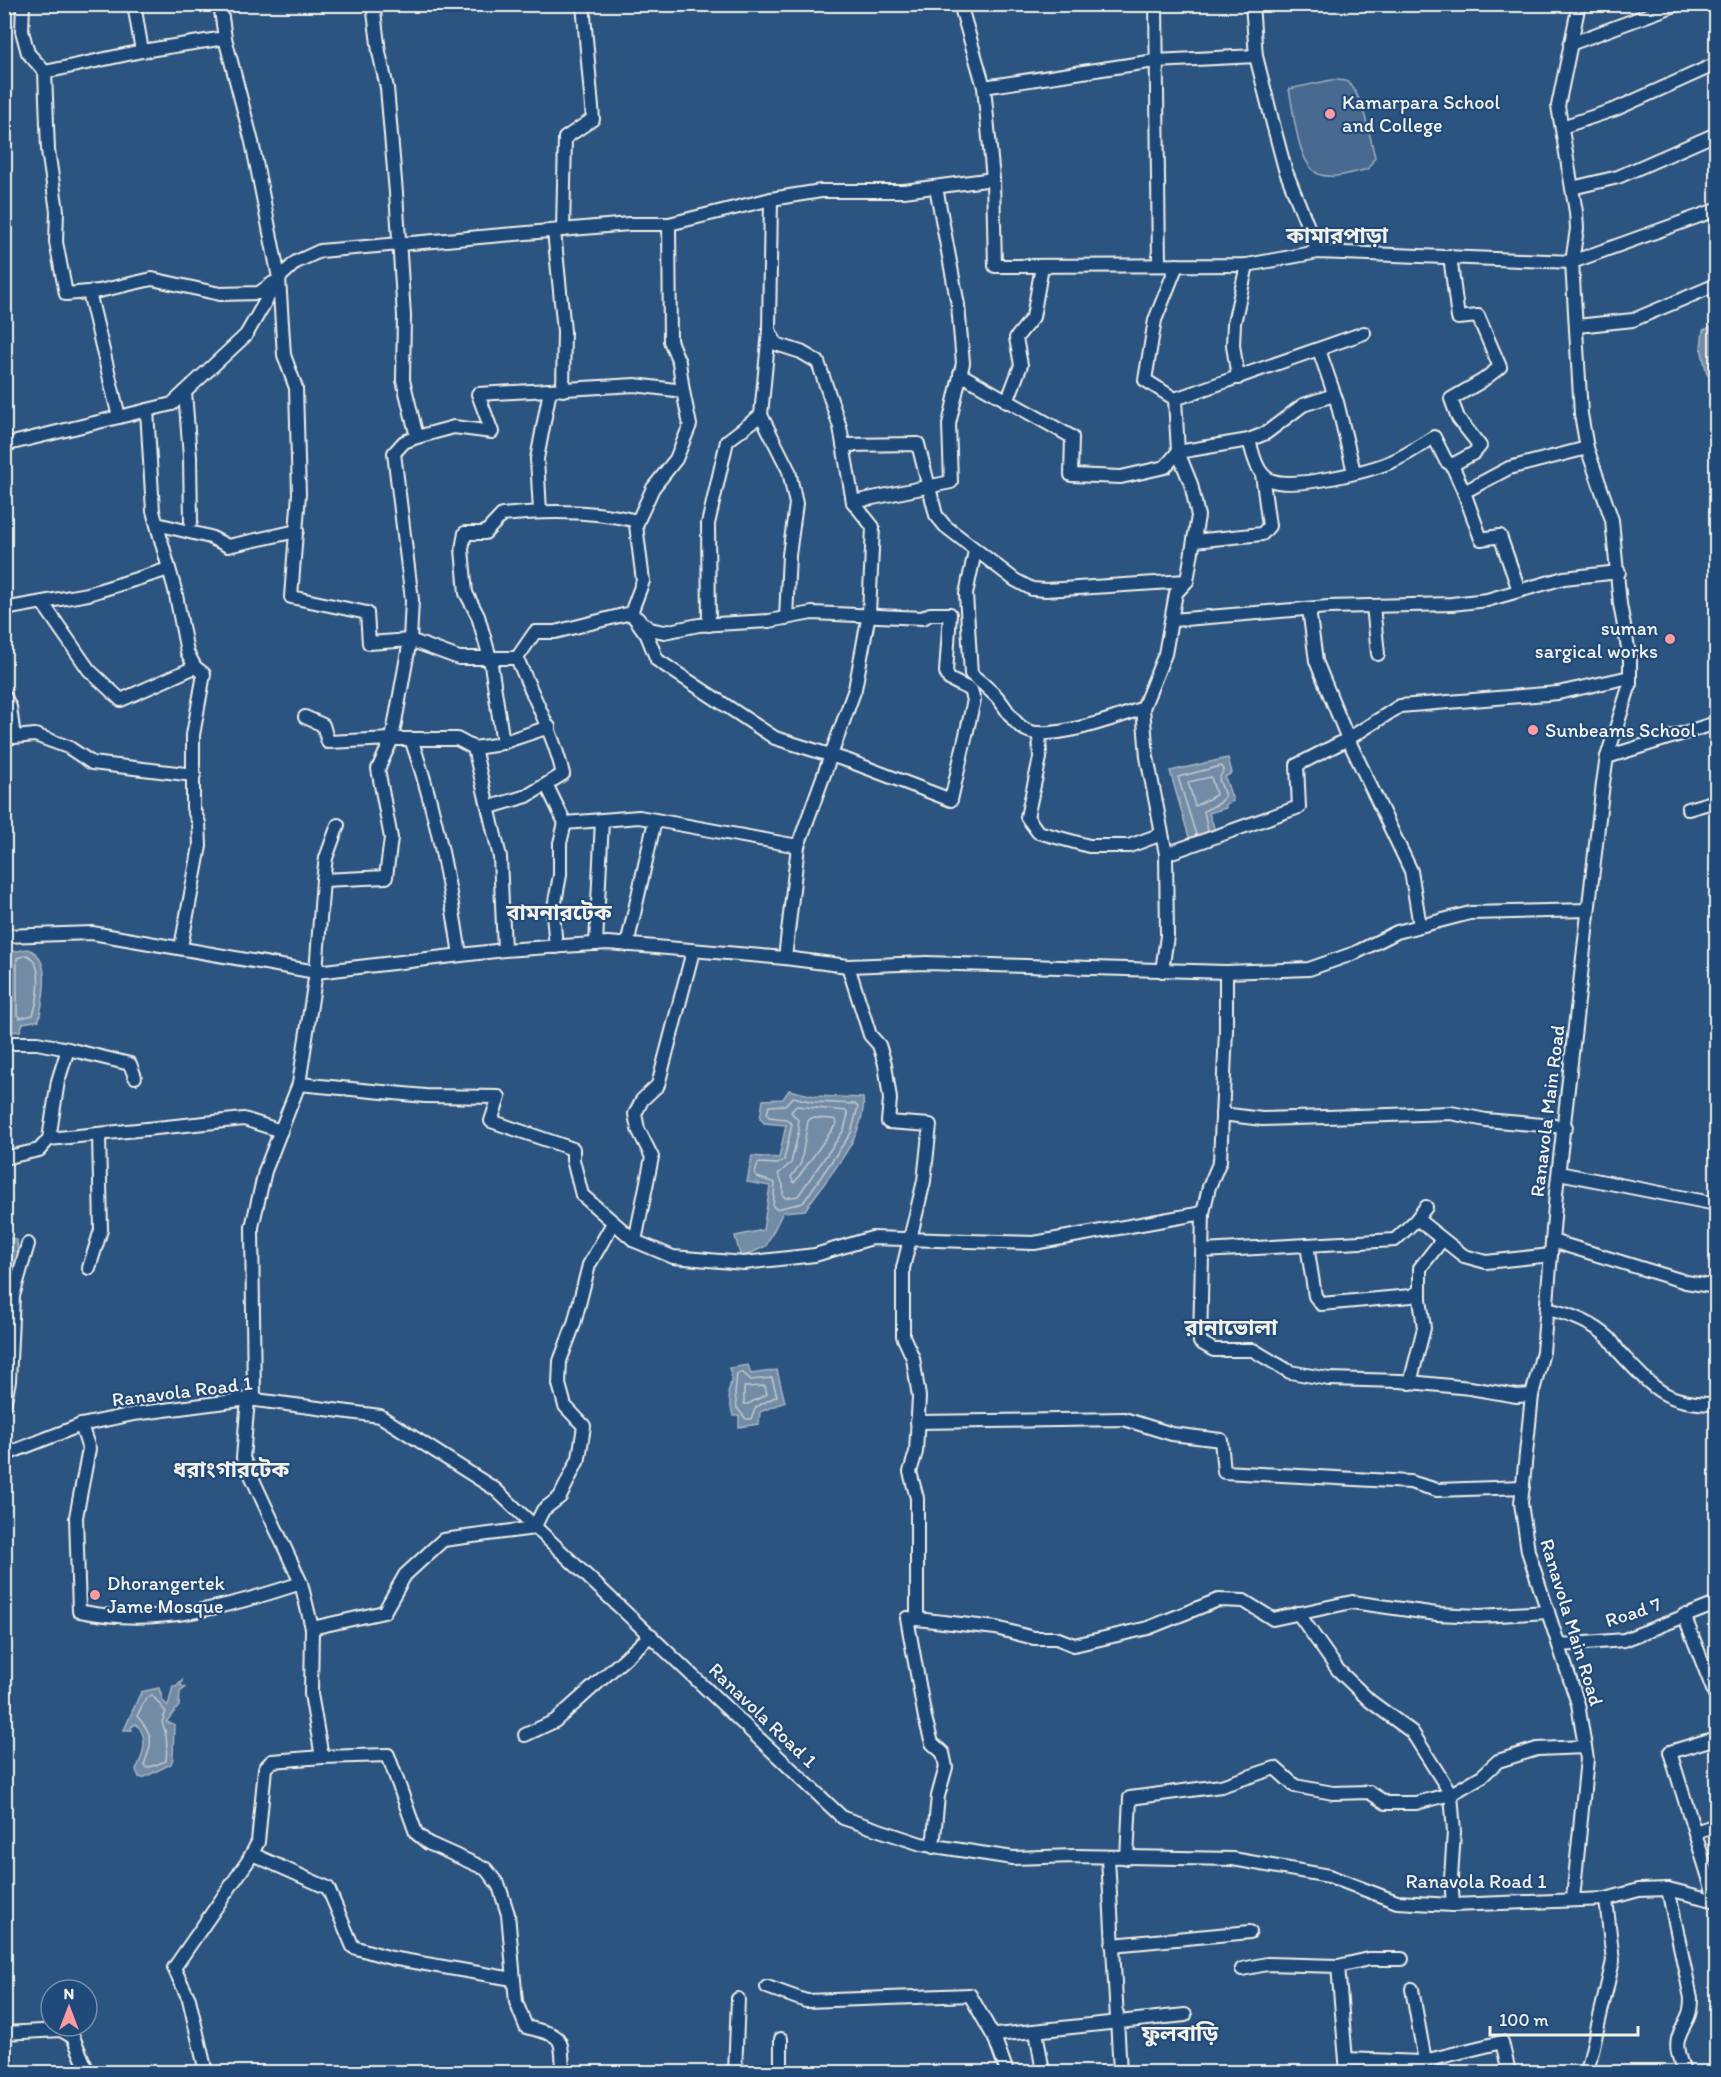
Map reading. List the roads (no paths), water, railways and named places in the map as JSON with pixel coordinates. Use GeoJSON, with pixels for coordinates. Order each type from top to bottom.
{"type":"FeatureCollection","features":[{"type":"Feature","properties":{"kind":"street"},"geometry":{"type":"LineString","coordinates":[[23,4],[22,31],[28,53],[45,72],[48,150],[57,211],[56,242],[66,294],[89,292],[152,279],[220,294],[259,293],[296,262],[320,250],[629,224],[669,224],[771,199],[821,191],[904,191],[993,179]]}},
{"type":"Feature","properties":{"kind":"street"},"geometry":{"type":"LineString","coordinates":[[135,4],[142,51]]}},
{"type":"Feature","properties":{"kind":"street"},"geometry":{"type":"LineString","coordinates":[[220,4],[225,38],[252,142],[279,278],[284,355],[296,388],[297,531],[291,597],[367,613],[369,643],[410,640],[459,658],[518,658]]}},
{"type":"Feature","properties":{"kind":"street"},"geometry":{"type":"LineString","coordinates":[[373,4],[379,52],[387,88],[404,316],[403,380],[417,437]]}},
{"type":"Feature","properties":{"kind":"street"},"geometry":{"type":"LineString","coordinates":[[563,390],[564,331],[558,230],[565,138],[593,119],[583,4]]}},
{"type":"Feature","properties":{"kind":"street"},"geometry":{"type":"LineString","coordinates":[[960,4],[984,87],[993,179],[995,266],[1247,265],[1318,252],[1572,262],[1716,210]]}},
{"type":"Feature","properties":{"kind":"street"},"geometry":{"type":"LineString","coordinates":[[1156,4],[1155,61],[1160,265]]}},
{"type":"Feature","properties":{"kind":"street"},"geometry":{"type":"LineString","coordinates":[[1252,4],[1256,56],[1285,169],[1318,252]]}},
{"type":"Feature","properties":{"kind":"street","name":"Ranavola Main Road"},"geometry":{"type":"LineString","coordinates":[[1573,1899],[1587,1759],[1578,1704],[1528,1551],[1521,1503],[1532,1395],[1544,1352],[1559,1173],[1606,757],[1630,677],[1630,659],[1620,604],[1619,572],[1612,520],[1587,448],[1581,414],[1572,262],[1577,229],[1559,96],[1579,4]]}},
{"type":"Feature","properties":{"kind":"street"},"geometry":{"type":"LineString","coordinates":[[1570,44],[1678,4]]}},
{"type":"Feature","properties":{"kind":"street"},"geometry":{"type":"LineString","coordinates":[[45,72],[142,51],[225,38]]}},
{"type":"Feature","properties":{"kind":"street"},"geometry":{"type":"LineString","coordinates":[[984,87],[1155,61],[1256,56]]}},
{"type":"Feature","properties":{"kind":"street"},"geometry":{"type":"LineString","coordinates":[[1562,127],[1616,110],[1716,64]]}},
{"type":"Feature","properties":{"kind":"street"},"geometry":{"type":"LineString","coordinates":[[1572,188],[1618,177],[1716,134]]}},
{"type":"Feature","properties":{"kind":"street"},"geometry":{"type":"LineString","coordinates":[[852,502],[951,482],[949,424],[963,363],[958,305],[936,187]]}},
{"type":"Feature","properties":{"kind":"street"},"geometry":{"type":"LineString","coordinates":[[771,199],[769,330],[761,415],[789,471],[796,504],[789,555],[786,618]]}},
{"type":"Feature","properties":{"kind":"street"},"geometry":{"type":"LineString","coordinates":[[631,613],[643,581],[636,525],[653,488],[676,459],[690,425],[679,362],[670,341],[669,224]]}},
{"type":"Feature","properties":{"kind":"street"},"geometry":{"type":"LineString","coordinates":[[1450,256],[1458,318],[1478,316],[1500,367],[1482,381],[1451,399],[1458,418],[1480,446],[1474,453],[1452,465]]}},
{"type":"Feature","properties":{"kind":"street"},"geometry":{"type":"LineString","coordinates":[[1178,265],[1155,320],[1144,380],[1175,399],[1364,333]]}},
{"type":"Feature","properties":{"kind":"street"},"geometry":{"type":"LineString","coordinates":[[1238,378],[1233,345],[1234,323],[1247,265]]}},
{"type":"Feature","properties":{"kind":"street"},"geometry":{"type":"LineString","coordinates":[[1007,402],[1021,365],[1016,338],[1033,317],[1042,266]]}},
{"type":"Feature","properties":{"kind":"street"},"geometry":{"type":"LineString","coordinates":[[4,445],[172,404],[246,335],[279,278]]}},
{"type":"Feature","properties":{"kind":"street"},"geometry":{"type":"LineString","coordinates":[[1577,326],[1633,320],[1716,285]]}},
{"type":"Feature","properties":{"kind":"street"},"geometry":{"type":"LineString","coordinates":[[89,292],[119,417]]}},
{"type":"Feature","properties":{"kind":"street"},"geometry":{"type":"LineString","coordinates":[[769,330],[776,344],[801,352],[818,362],[840,427],[852,502],[873,527],[870,614],[855,689],[798,846],[785,958]]}},
{"type":"Feature","properties":{"kind":"street"},"geometry":{"type":"LineString","coordinates":[[1318,350],[1334,395],[1354,472]]}},
{"type":"Feature","properties":{"kind":"street"},"geometry":{"type":"LineString","coordinates":[[960,374],[1072,437],[1071,475],[1121,477],[1165,467],[1178,452],[1249,440],[1266,433],[1303,405],[1334,395]]}},
{"type":"Feature","properties":{"kind":"street"},"geometry":{"type":"LineString","coordinates":[[323,880],[386,877],[391,838],[378,769],[392,739],[410,640],[412,600],[394,453],[404,442],[454,427],[492,432],[478,394],[635,385],[683,391]]}},
{"type":"Feature","properties":{"kind":"street"},"geometry":{"type":"LineString","coordinates":[[540,511],[537,459],[550,390]]}},
{"type":"Feature","properties":{"kind":"street"},"geometry":{"type":"LineString","coordinates":[[185,392],[190,457],[191,521]]}},
{"type":"Feature","properties":{"kind":"street"},"geometry":{"type":"LineString","coordinates":[[1162,971],[1167,936],[1166,854],[1148,757],[1143,708],[1166,654],[1176,593],[1187,581],[1198,516],[1191,484],[1178,452],[1175,399]]}},
{"type":"Feature","properties":{"kind":"street"},"geometry":{"type":"LineString","coordinates":[[147,410],[153,511],[169,569],[183,637],[195,667],[204,675],[193,735],[193,808],[199,823],[200,846],[181,947]]}},
{"type":"Feature","properties":{"kind":"street"},"geometry":{"type":"LineString","coordinates":[[709,625],[708,524],[727,441],[761,415]]}},
{"type":"Feature","properties":{"kind":"street"},"geometry":{"type":"LineString","coordinates":[[1262,474],[1271,480],[1304,481],[1337,478],[1393,461],[1434,437],[1446,461],[1452,465],[1481,539],[1500,536],[1519,590]]}},
{"type":"Feature","properties":{"kind":"street"},"geometry":{"type":"LineString","coordinates":[[1194,541],[1262,534],[1269,526],[1262,474],[1249,440]]}},
{"type":"Feature","properties":{"kind":"street"},"geometry":{"type":"LineString","coordinates":[[843,445],[918,444],[936,515],[945,526],[975,551],[1032,589],[1100,588],[1187,581]]}},
{"type":"Feature","properties":{"kind":"street"},"geometry":{"type":"LineString","coordinates":[[1464,492],[1509,468],[1587,448]]}},
{"type":"Feature","properties":{"kind":"street"},"geometry":{"type":"LineString","coordinates":[[503,743],[490,658],[478,616],[466,593],[462,549],[465,533],[485,533],[502,515],[540,511],[608,514],[638,520]]}},
{"type":"Feature","properties":{"kind":"street"},"geometry":{"type":"LineString","coordinates":[[157,524],[210,537],[228,546],[297,531]]}},
{"type":"Feature","properties":{"kind":"street"},"geometry":{"type":"LineString","coordinates":[[975,551],[966,594],[972,674],[997,697],[1008,714],[1025,730],[1053,732],[1116,718],[1143,708]]}},
{"type":"Feature","properties":{"kind":"street"},"geometry":{"type":"LineString","coordinates":[[4,609],[88,594],[169,569]]}},
{"type":"Feature","properties":{"kind":"street"},"geometry":{"type":"LineString","coordinates":[[1173,620],[1309,609],[1452,604],[1487,600],[1564,578],[1619,572]]}},
{"type":"Feature","properties":{"kind":"street"},"geometry":{"type":"LineString","coordinates":[[44,605],[89,670],[121,700],[195,667]]}},
{"type":"Feature","properties":{"kind":"street"},"geometry":{"type":"LineString","coordinates":[[1372,606],[1378,654]]}},
{"type":"Feature","properties":{"kind":"street"},"geometry":{"type":"LineString","coordinates":[[1309,609],[1316,661],[1348,739],[1412,871],[1420,926]]}},
{"type":"Feature","properties":{"kind":"street"},"geometry":{"type":"LineString","coordinates":[[631,613],[650,629],[664,632],[812,613],[923,618],[930,614],[951,616],[946,672],[949,679],[971,690],[974,700],[951,800],[830,754],[775,738],[657,660],[646,635],[631,613]]}},
{"type":"Feature","properties":{"kind":"street"},"geometry":{"type":"LineString","coordinates":[[518,658],[535,632],[574,628],[631,613]]}},
{"type":"Feature","properties":{"kind":"street"},"geometry":{"type":"LineString","coordinates":[[490,807],[527,796],[563,774],[555,739],[518,658]]}},
{"type":"Feature","properties":{"kind":"street"},"geometry":{"type":"LineString","coordinates":[[1166,854],[1299,807],[1297,765],[1348,739],[1400,706],[1558,693],[1630,677]]}},
{"type":"Feature","properties":{"kind":"street"},"geometry":{"type":"LineString","coordinates":[[4,695],[10,707],[9,737],[35,735],[68,747],[92,763],[194,775]]}},
{"type":"Feature","properties":{"kind":"street"},"geometry":{"type":"LineString","coordinates":[[305,717],[323,725],[328,742],[457,739],[474,748],[503,743],[549,727]]}},
{"type":"Feature","properties":{"kind":"street"},"geometry":{"type":"LineString","coordinates":[[1606,757],[1716,723]]}},
{"type":"Feature","properties":{"kind":"street"},"geometry":{"type":"LineString","coordinates":[[1039,732],[1040,758],[1026,817],[1038,832],[1089,846],[1128,846],[1162,834]]}},
{"type":"Feature","properties":{"kind":"street"},"geometry":{"type":"LineString","coordinates":[[411,739],[429,792],[449,882],[460,955]]}},
{"type":"Feature","properties":{"kind":"street"},"geometry":{"type":"LineString","coordinates":[[474,748],[490,807],[500,857],[504,950]]}},
{"type":"Feature","properties":{"kind":"street"},"geometry":{"type":"LineString","coordinates":[[548,788],[566,823],[560,843],[560,875],[553,913],[556,947]]}},
{"type":"Feature","properties":{"kind":"street"},"geometry":{"type":"LineString","coordinates":[[1688,810],[1716,801]]}},
{"type":"Feature","properties":{"kind":"street"},"geometry":{"type":"LineString","coordinates":[[566,823],[639,817],[798,846]]}},
{"type":"Feature","properties":{"kind":"street"},"geometry":{"type":"LineString","coordinates":[[596,944],[602,820]]}},
{"type":"Feature","properties":{"kind":"street"},"geometry":{"type":"LineString","coordinates":[[627,945],[655,820]]}},
{"type":"Feature","properties":{"kind":"street"},"geometry":{"type":"LineString","coordinates":[[322,1757],[311,1694],[312,1629],[301,1583],[243,1458],[251,1400],[252,1227],[265,1171],[299,1084],[316,972],[326,858],[338,825]]}},
{"type":"Feature","properties":{"kind":"street"},"geometry":{"type":"LineString","coordinates":[[4,936],[92,933],[316,972],[504,950],[596,944],[785,958],[848,966],[926,963],[1226,972],[1309,969],[1355,953],[1397,932],[1470,913],[1588,910]]}},
{"type":"Feature","properties":{"kind":"street"},"geometry":{"type":"LineString","coordinates":[[635,1242],[652,1157],[638,1129],[636,1114],[642,1100],[658,1085],[693,951]]}},
{"type":"Feature","properties":{"kind":"street"},"geometry":{"type":"LineString","coordinates":[[848,966],[870,1035],[879,1044],[885,1064],[890,1099],[888,1122],[930,1125],[924,1181],[903,1268],[903,1336],[913,1358],[919,1397],[916,1452],[910,1472],[917,1498],[917,1619]]}},
{"type":"Feature","properties":{"kind":"street"},"geometry":{"type":"LineString","coordinates":[[1226,972],[1220,1161],[1209,1187],[1203,1213],[1200,1342],[1214,1350],[1253,1350],[1290,1372],[1329,1379],[1410,1383],[1470,1388],[1517,1396],[1532,1395]]}},
{"type":"Feature","properties":{"kind":"street"},"geometry":{"type":"LineString","coordinates":[[4,1043],[38,1043],[130,1064],[135,1077]]}},
{"type":"Feature","properties":{"kind":"street"},"geometry":{"type":"LineString","coordinates":[[4,1158],[39,1149],[48,1139],[58,1082],[68,1049]]}},
{"type":"Feature","properties":{"kind":"street"},"geometry":{"type":"LineString","coordinates":[[299,1084],[425,1096],[499,1097],[491,1121],[573,1149],[573,1160],[582,1195],[635,1242],[673,1257],[744,1263],[815,1254],[872,1238],[1034,1243],[1203,1213]]}},
{"type":"Feature","properties":{"kind":"street"},"geometry":{"type":"LineString","coordinates":[[1222,1114],[1262,1119],[1450,1113],[1566,1127]]}},
{"type":"Feature","properties":{"kind":"street"},"geometry":{"type":"LineString","coordinates":[[48,1139],[244,1119],[281,1131]]}},
{"type":"Feature","properties":{"kind":"street"},"geometry":{"type":"LineString","coordinates":[[89,1268],[101,1230],[99,1134]]}},
{"type":"Feature","properties":{"kind":"street"},"geometry":{"type":"LineString","coordinates":[[1559,1173],[1716,1204]]}},
{"type":"Feature","properties":{"kind":"street"},"geometry":{"type":"LineString","coordinates":[[1203,1251],[1395,1240],[1426,1207]]}},
{"type":"Feature","properties":{"kind":"street"},"geometry":{"type":"LineString","coordinates":[[1417,1219],[1460,1255],[1486,1262],[1551,1256]]}},
{"type":"Feature","properties":{"kind":"street"},"geometry":{"type":"LineString","coordinates":[[312,1629],[384,1612],[405,1575],[442,1540],[534,1528],[543,1510],[560,1497],[579,1458],[584,1426],[565,1406],[559,1384],[560,1361],[574,1324],[588,1265],[613,1223]]}},
{"type":"Feature","properties":{"kind":"street"},"geometry":{"type":"LineString","coordinates":[[1410,1383],[1424,1328],[1420,1268],[1442,1240]]}},
{"type":"Feature","properties":{"kind":"street"},"geometry":{"type":"LineString","coordinates":[[1552,1241],[1686,1282],[1716,1287]]}},
{"type":"Feature","properties":{"kind":"street"},"geometry":{"type":"LineString","coordinates":[[4,1405],[9,1381],[13,1296],[28,1244]]}},
{"type":"Feature","properties":{"kind":"street"},"geometry":{"type":"LineString","coordinates":[[1307,1245],[1315,1296],[1321,1304],[1411,1296],[1420,1291]]}},
{"type":"Feature","properties":{"kind":"street"},"geometry":{"type":"LineString","coordinates":[[1547,1309],[1583,1321],[1609,1338],[1619,1352],[1668,1398],[1687,1404],[1716,1404]]}},
{"type":"Feature","properties":{"kind":"street","name":"Ranavola Road 1"},"geometry":{"type":"LineString","coordinates":[[4,1455],[81,1425],[134,1414],[251,1400],[380,1416],[495,1489],[843,1818],[933,1847],[1013,1858],[1233,1859],[1329,1876],[1397,1902],[1453,1905],[1606,1899],[1639,1890],[1668,1889],[1716,1901]]}},
{"type":"Feature","properties":{"kind":"street"},"geometry":{"type":"LineString","coordinates":[[917,1422],[1124,1419],[1172,1434],[1221,1440],[1224,1472],[1410,1482],[1437,1490],[1523,1487]]}},
{"type":"Feature","properties":{"kind":"street"},"geometry":{"type":"LineString","coordinates":[[81,1425],[89,1449],[76,1517],[78,1611],[105,1616],[148,1617],[197,1612],[242,1603],[301,1583]]}},
{"type":"Feature","properties":{"kind":"street"},"geometry":{"type":"LineString","coordinates":[[933,1847],[938,1796],[946,1767],[943,1753],[932,1743],[924,1718],[907,1618],[996,1628],[1034,1638],[1056,1638],[1074,1645],[1148,1628],[1218,1600],[1244,1601],[1273,1619],[1352,1602],[1437,1614],[1480,1616],[1548,1612]]}},
{"type":"Feature","properties":{"kind":"street","name":"Road 7"},"geometry":{"type":"LineString","coordinates":[[1560,1645],[1616,1641],[1716,1604]]}},
{"type":"Feature","properties":{"kind":"street"},"geometry":{"type":"LineString","coordinates":[[1298,1613],[1338,1670],[1370,1701],[1412,1732],[1450,1794],[1454,1832],[1451,1878],[1453,1905]]}},
{"type":"Feature","properties":{"kind":"street"},"geometry":{"type":"LineString","coordinates":[[1684,1615],[1716,1697]]}},
{"type":"Feature","properties":{"kind":"street"},"geometry":{"type":"LineString","coordinates":[[525,1735],[555,1721],[651,1635]]}},
{"type":"Feature","properties":{"kind":"street"},"geometry":{"type":"LineString","coordinates":[[1716,1738],[1670,1752],[1716,1901]]}},
{"type":"Feature","properties":{"kind":"street"},"geometry":{"type":"LineString","coordinates":[[1127,1858],[1131,1798],[1221,1786],[1275,1768],[1295,1786],[1332,1793],[1369,1792],[1386,1803],[1416,1803],[1450,1794],[1482,1776],[1498,1761],[1537,1749],[1585,1747]]}},
{"type":"Feature","properties":{"kind":"street"},"geometry":{"type":"LineString","coordinates":[[206,2073],[189,1999],[174,1968],[258,1842],[265,1768],[272,1761],[388,1755],[416,1833],[428,1843],[486,1869],[499,1886],[508,1914],[516,2002],[526,2027],[556,2035],[562,2042],[563,2073]]}},
{"type":"Feature","properties":{"kind":"street"},"geometry":{"type":"LineString","coordinates":[[1695,1832],[1716,1825]]}},
{"type":"Feature","properties":{"kind":"street"},"geometry":{"type":"LineString","coordinates":[[252,1854],[328,1888],[353,1947],[391,1958],[513,1979]]}},
{"type":"Feature","properties":{"kind":"street"},"geometry":{"type":"LineString","coordinates":[[1108,1858],[1120,2073]]}},
{"type":"Feature","properties":{"kind":"street"},"geometry":{"type":"LineString","coordinates":[[1668,1889],[1691,1998],[1691,2016],[1678,2038],[1677,2052],[1684,2073]]}},
{"type":"Feature","properties":{"kind":"street"},"geometry":{"type":"LineString","coordinates":[[1587,2073],[1613,1961],[1606,1899]]}},
{"type":"Feature","properties":{"kind":"street"},"geometry":{"type":"LineString","coordinates":[[1112,1945],[1250,1932]]}},
{"type":"Feature","properties":{"kind":"street"},"geometry":{"type":"LineString","coordinates":[[1242,1969],[1267,1964],[1338,1966],[1369,1959],[1402,1959]]}},
{"type":"Feature","properties":{"kind":"street"},"geometry":{"type":"LineString","coordinates":[[1338,1966],[1347,2073]]}},
{"type":"Feature","properties":{"kind":"street"},"geometry":{"type":"LineString","coordinates":[[767,1987],[806,2001],[970,1995],[995,2039],[1007,2073]]}},
{"type":"Feature","properties":{"kind":"street"},"geometry":{"type":"LineString","coordinates":[[1412,1989],[1425,2061]]}},
{"type":"Feature","properties":{"kind":"street"},"geometry":{"type":"LineString","coordinates":[[735,2073],[738,1999]]}},
{"type":"Feature","properties":{"kind":"street"},"geometry":{"type":"LineString","coordinates":[[995,2039],[996,2035],[1116,2020],[1185,2015]]}},
{"type":"Feature","properties":{"kind":"street"},"geometry":{"type":"LineString","coordinates":[[4,2033],[61,2030],[73,2037],[88,2073]]}},
{"type":"Feature","properties":{"kind":"street"},"geometry":{"type":"LineString","coordinates":[[1036,2031],[1043,2073]]}},
{"type":"Feature","properties":{"kind":"street"},"geometry":{"type":"LineString","coordinates":[[781,2038],[781,2073]]}},
{"type":"Feature","properties":{"kind":"street"},"geometry":{"type":"LineString","coordinates":[[1346,2059],[1425,2061],[1502,2042],[1509,2073]]}},
{"type":"Feature","properties":{"kind":"water"},"geometry":{"type":"Polygon","coordinates":[[[1716,325],[1716,382],[1707,374],[1701,348],[1703,330],[1716,325]]]}},
{"type":"Feature","properties":{"kind":"water"},"geometry":{"type":"Polygon","coordinates":[[[1228,758],[1232,773],[1225,777],[1233,801],[1226,804],[1226,808],[1209,813],[1217,836],[1191,844],[1170,771],[1228,758]]]}},
{"type":"Feature","properties":{"kind":"water"},"geometry":{"type":"Polygon","coordinates":[[[28,949],[36,954],[44,970],[41,1011],[39,1020],[23,1023],[20,1031],[13,1032],[11,1028],[12,952],[28,949]]]}},
{"type":"Feature","properties":{"kind":"water"},"geometry":{"type":"Polygon","coordinates":[[[789,1090],[814,1096],[863,1098],[863,1112],[859,1127],[843,1157],[805,1210],[783,1212],[766,1246],[741,1258],[735,1236],[763,1230],[770,1186],[747,1182],[752,1156],[779,1158],[786,1125],[764,1123],[760,1118],[763,1100],[783,1099],[789,1090]]]}},
{"type":"Feature","properties":{"kind":"water"},"geometry":{"type":"Polygon","coordinates":[[[4,1232],[6,1237],[17,1240],[19,1265],[13,1283],[5,1282],[4,1232]]]}},
{"type":"Feature","properties":{"kind":"water"},"geometry":{"type":"Polygon","coordinates":[[[748,1365],[751,1374],[777,1370],[785,1402],[760,1412],[759,1424],[739,1427],[739,1416],[733,1416],[728,1393],[732,1378],[729,1368],[748,1365]]]}},
{"type":"Feature","properties":{"kind":"water"},"geometry":{"type":"Polygon","coordinates":[[[182,1681],[181,1685],[185,1688],[180,1692],[179,1706],[166,1722],[174,1724],[171,1764],[143,1778],[139,1777],[136,1770],[143,1752],[143,1735],[136,1724],[131,1727],[132,1730],[124,1730],[141,1692],[159,1688],[163,1701],[168,1706],[173,1686],[176,1687],[182,1681]]]}},
{"type":"Feature","properties":{"kind":"place","name":"Kamarpara School and College"},"geometry":{"type":"Point","coordinates":[1330,114]}},
{"type":"Feature","properties":{"kind":"place","name":"suman sargical works"},"geometry":{"type":"Point","coordinates":[1670,639]}},
{"type":"Feature","properties":{"kind":"place","name":"Sunbeams School"},"geometry":{"type":"Point","coordinates":[1533,730]}},
{"type":"Feature","properties":{"kind":"place","name":"Dhorangertek Jame Mosque"},"geometry":{"type":"Point","coordinates":[95,1595]}},
{"type":"Feature","properties":{"kind":"district","name":"কামারপাড়া"},"geometry":{"type":"Point","coordinates":[1337,235]}},
{"type":"Feature","properties":{"kind":"district","name":"বামনারটেক"},"geometry":{"type":"Point","coordinates":[559,912]}},
{"type":"Feature","properties":{"kind":"district","name":"রানাভোলা"},"geometry":{"type":"Point","coordinates":[1231,1327]}},
{"type":"Feature","properties":{"kind":"district","name":"ধরাংগারটেক"},"geometry":{"type":"Point","coordinates":[231,1469]}},
{"type":"Feature","properties":{"kind":"district","name":"ফুলবাড়ি"},"geometry":{"type":"Point","coordinates":[1180,2033]}}]}
